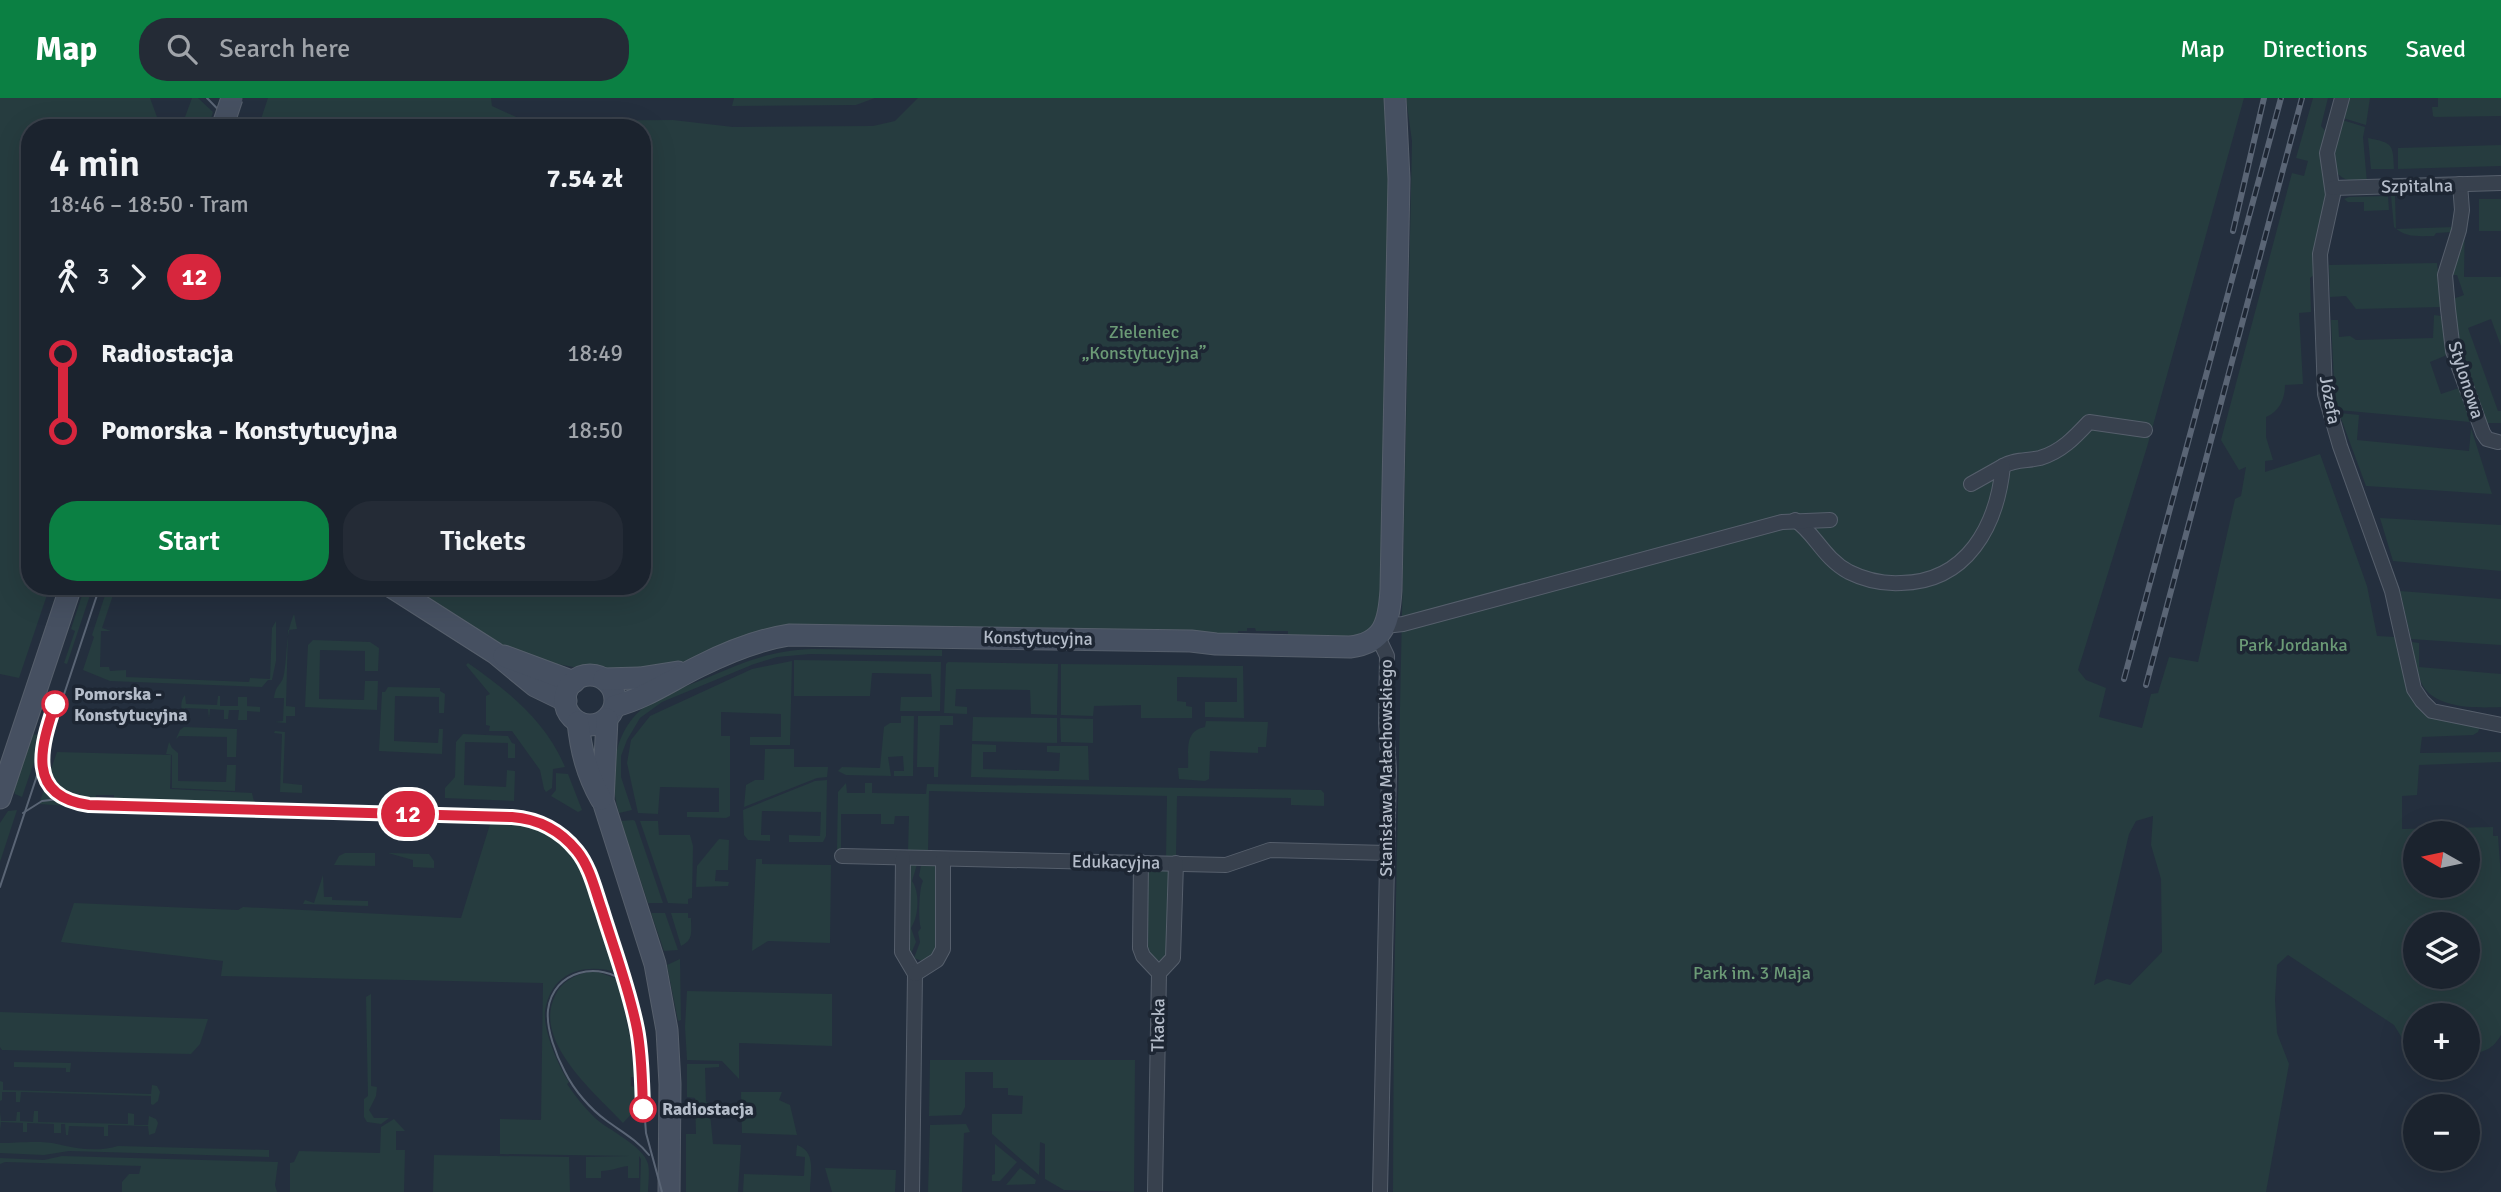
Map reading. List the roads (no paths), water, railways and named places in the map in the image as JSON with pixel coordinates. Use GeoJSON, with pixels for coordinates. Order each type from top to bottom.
{"type":"FeatureCollection","features":[{"type":"Feature","properties":{"kind":"street"},"geometry":{"type":"LineString","coordinates":[[225,119],[232,98]]}},
{"type":"Feature","properties":{"kind":"street","name":"Stanisława Małachowskiego"},"geometry":{"type":"LineString","coordinates":[[1380,1192],[1387,853],[1387,656],[1381,631],[1390,602],[1392,557],[1399,179],[1395,98]]}},
{"type":"Feature","properties":{"kind":"street","name":"Józefa"},"geometry":{"type":"LineString","coordinates":[[2342,98],[2327,153],[2333,188],[2320,254],[2325,394],[2340,446],[2392,591],[2411,680],[2417,694],[2426,706],[2437,713],[2501,725]]}},
{"type":"Feature","properties":{"kind":"street","name":"Szpitalna"},"geometry":{"type":"LineString","coordinates":[[2333,188],[2501,183]]}},
{"type":"Feature","properties":{"kind":"street","name":"Stylonowa"},"geometry":{"type":"LineString","coordinates":[[2460,184],[2462,209],[2459,230],[2445,275],[2452,346],[2483,433],[2487,439],[2498,442]]}},
{"type":"Feature","properties":{"kind":"street"},"geometry":{"type":"LineString","coordinates":[[1971,484],[2010,462],[2035,459],[2055,452],[2089,422],[2145,430]]}},
{"type":"Feature","properties":{"kind":"street"},"geometry":{"type":"LineString","coordinates":[[1795,520],[1828,557],[1860,577],[1897,583],[1936,578],[1961,563],[1986,529],[1993,512],[2003,466]]}},
{"type":"Feature","properties":{"kind":"street"},"geometry":{"type":"LineString","coordinates":[[1381,631],[1795,520],[1830,520]]}},
{"type":"Feature","properties":{"kind":"street"},"geometry":{"type":"LineString","coordinates":[[0,798],[68,595]]}},
{"type":"Feature","properties":{"kind":"street"},"geometry":{"type":"LineString","coordinates":[[404,595],[495,653],[535,685],[570,691]]}},
{"type":"Feature","properties":{"kind":"street","name":"Konstytucyjna"},"geometry":{"type":"LineString","coordinates":[[611,712],[701,666],[763,640],[800,635],[1191,640],[1216,644],[1338,647],[1359,646],[1381,631]]}},
{"type":"Feature","properties":{"kind":"street","name":"Konstytucyjna"},"geometry":{"type":"LineString","coordinates":[[604,679],[657,676],[701,666]]}},
{"type":"Feature","properties":{"kind":"street"},"geometry":{"type":"LineString","coordinates":[[603,801],[614,692],[604,679],[591,675],[570,691],[568,711],[578,722],[584,761],[591,782],[603,801],[654,964],[665,1015],[670,1084],[668,1192]]}},
{"type":"Feature","properties":{"kind":"street"},"geometry":{"type":"LineString","coordinates":[[578,722],[593,725],[611,712]]}},
{"type":"Feature","properties":{"kind":"street","name":"Edukacyjna"},"geometry":{"type":"LineString","coordinates":[[842,856],[1226,865],[1270,850],[1387,853]]}},
{"type":"Feature","properties":{"kind":"street"},"geometry":{"type":"LineString","coordinates":[[903,858],[902,952],[915,974],[912,1192]]}},
{"type":"Feature","properties":{"kind":"street"},"geometry":{"type":"LineString","coordinates":[[915,974],[937,960],[943,949],[943,859]]}},
{"type":"Feature","properties":{"kind":"street"},"geometry":{"type":"LineString","coordinates":[[1141,862],[1140,948],[1143,956],[1159,974]]}},
{"type":"Feature","properties":{"kind":"street","name":"Tkacka"},"geometry":{"type":"LineString","coordinates":[[1155,1192],[1159,974],[1173,958],[1176,863]]}},
{"type":"Feature","properties":{"kind":"tram line"},"geometry":{"type":"LineString","coordinates":[[207,98],[227,119]]}},
{"type":"Feature","properties":{"kind":"tram line"},"geometry":{"type":"LineString","coordinates":[[0,887],[97,595]]}},
{"type":"Feature","properties":{"kind":"tram line","name":"12"},"geometry":{"type":"LineString","coordinates":[[55,704],[42,744],[43,768],[55,790],[75,802],[89,805],[512,817],[527,818],[558,833],[577,850],[585,863],[614,947],[636,1027],[642,1065],[643,1109]]}},
{"type":"Feature","properties":{"kind":"tram line"},"geometry":{"type":"LineString","coordinates":[[45,736],[42,758],[48,778],[60,793],[80,803],[520,818],[542,824],[561,835],[577,851],[588,870],[636,1027],[646,1133],[662,1192]]}},
{"type":"Feature","properties":{"kind":"tram line"},"geometry":{"type":"LineString","coordinates":[[23,813],[42,801],[68,798]]}},
{"type":"Feature","properties":{"kind":"tram line"},"geometry":{"type":"LineString","coordinates":[[627,984],[604,972],[591,971],[568,978],[552,996],[548,1010],[549,1025],[558,1058],[578,1092],[595,1111],[649,1155]]}},
{"type":"Feature","properties":{"kind":"railway"},"geometry":{"type":"LineString","coordinates":[[2233,231],[2264,98]]}},
{"type":"Feature","properties":{"kind":"railway"},"geometry":{"type":"LineString","coordinates":[[2124,679],[2281,98]]}},
{"type":"Feature","properties":{"kind":"railway"},"geometry":{"type":"LineString","coordinates":[[2146,685],[2302,98]]}},
{"type":"Feature","properties":{"kind":"place","name":"Pomorska - Konstytucyjna"},"geometry":{"type":"Point","coordinates":[55,704]}},
{"type":"Feature","properties":{"kind":"place","name":"Radiostacja"},"geometry":{"type":"Point","coordinates":[643,1109]}},
{"type":"Feature","properties":{"kind":"park label","name":"Zieleniec „Konstytucyjna”"},"geometry":{"type":"Point","coordinates":[1144,342]}},
{"type":"Feature","properties":{"kind":"park label","name":"Park Jordanka"},"geometry":{"type":"Point","coordinates":[2293,645]}},
{"type":"Feature","properties":{"kind":"park label","name":"Park im. 3 Maja"},"geometry":{"type":"Point","coordinates":[1752,973]}}]}
